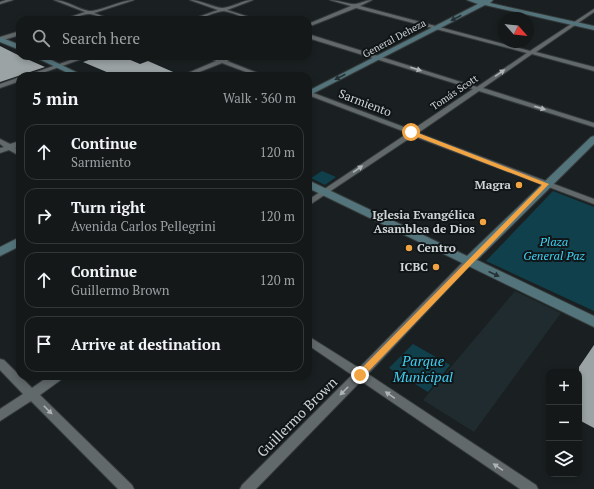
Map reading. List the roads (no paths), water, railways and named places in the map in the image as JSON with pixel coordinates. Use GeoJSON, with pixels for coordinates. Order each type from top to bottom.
{"type":"FeatureCollection","features":[{"type":"Feature","properties":{"kind":"main road"},"geometry":{"type":"LineString","coordinates":[[470,0],[487,2],[594,28]]}},
{"type":"Feature","properties":{"kind":"main road","name":"General Deheza"},"geometry":{"type":"LineString","coordinates":[[312,92],[487,2]]}},
{"type":"Feature","properties":{"kind":"main road"},"geometry":{"type":"LineString","coordinates":[[0,39],[16,46]]}},
{"type":"Feature","properties":{"kind":"main road"},"geometry":{"type":"LineString","coordinates":[[45,60],[71,72]]}},
{"type":"Feature","properties":{"kind":"main road"},"geometry":{"type":"LineString","coordinates":[[468,262],[546,184],[594,139]]}},
{"type":"Feature","properties":{"kind":"main road"},"geometry":{"type":"LineString","coordinates":[[312,186],[594,322]]}},
{"type":"Feature","properties":{"kind":"main road"},"geometry":{"type":"LineString","coordinates":[[0,252],[16,243]]}},
{"type":"Feature","properties":{"kind":"street"},"geometry":{"type":"LineString","coordinates":[[0,3],[11,0]]}},
{"type":"Feature","properties":{"kind":"street"},"geometry":{"type":"LineString","coordinates":[[56,0],[98,16]]}},
{"type":"Feature","properties":{"kind":"street"},"geometry":{"type":"LineString","coordinates":[[78,16],[132,0]]}},
{"type":"Feature","properties":{"kind":"street"},"geometry":{"type":"LineString","coordinates":[[192,0],[242,16]]}},
{"type":"Feature","properties":{"kind":"street"},"geometry":{"type":"LineString","coordinates":[[204,16],[251,0]]}},
{"type":"Feature","properties":{"kind":"street"},"geometry":{"type":"LineString","coordinates":[[332,0],[594,68]]}},
{"type":"Feature","properties":{"kind":"street"},"geometry":{"type":"LineString","coordinates":[[312,24],[370,0]]}},
{"type":"Feature","properties":{"kind":"street","name":"Tomás Scott"},"geometry":{"type":"LineString","coordinates":[[312,201],[411,132],[594,10]]}},
{"type":"Feature","properties":{"kind":"street"},"geometry":{"type":"LineString","coordinates":[[0,39],[16,34]]}},
{"type":"Feature","properties":{"kind":"street"},"geometry":{"type":"LineString","coordinates":[[312,37],[594,125]]}},
{"type":"Feature","properties":{"kind":"street"},"geometry":{"type":"LineString","coordinates":[[40,72],[75,60]]}},
{"type":"Feature","properties":{"kind":"street"},"geometry":{"type":"LineString","coordinates":[[194,72],[222,61],[251,72]]}},
{"type":"Feature","properties":{"kind":"street"},"geometry":{"type":"LineString","coordinates":[[0,86],[16,80]]}},
{"type":"Feature","properties":{"kind":"street","name":"Sarmiento"},"geometry":{"type":"LineString","coordinates":[[312,95],[594,202]]}},
{"type":"Feature","properties":{"kind":"street"},"geometry":{"type":"LineString","coordinates":[[0,141],[16,151]]}},
{"type":"Feature","properties":{"kind":"street"},"geometry":{"type":"LineString","coordinates":[[0,151],[16,144]]}},
{"type":"Feature","properties":{"kind":"street","name":"Guillermo Brown"},"geometry":{"type":"LineString","coordinates":[[247,489],[360,375],[468,262]]}},
{"type":"Feature","properties":{"kind":"street"},"geometry":{"type":"LineString","coordinates":[[312,343],[531,489]]}},
{"type":"Feature","properties":{"kind":"street"},"geometry":{"type":"LineString","coordinates":[[0,364],[16,379]]}},
{"type":"Feature","properties":{"kind":"street"},"geometry":{"type":"LineString","coordinates":[[17,380],[127,489]]}},
{"type":"Feature","properties":{"kind":"street"},"geometry":{"type":"LineString","coordinates":[[0,416],[52,380]]}},
{"type":"Feature","properties":{"kind":"place","name":"Magra"},"geometry":{"type":"Point","coordinates":[519,185]}},
{"type":"Feature","properties":{"kind":"place","name":"Iglesia Evangélica Asamblea de Dios"},"geometry":{"type":"Point","coordinates":[483,222]}},
{"type":"Feature","properties":{"kind":"place","name":"Centro"},"geometry":{"type":"Point","coordinates":[409,248]}},
{"type":"Feature","properties":{"kind":"place","name":"ICBC"},"geometry":{"type":"Point","coordinates":[436,267]}},
{"type":"Feature","properties":{"kind":"park label","name":"Plaza General Paz"},"geometry":{"type":"Point","coordinates":[554,249]}},
{"type":"Feature","properties":{"kind":"park label","name":"Parque Municipal"},"geometry":{"type":"Point","coordinates":[423,370]}}]}
